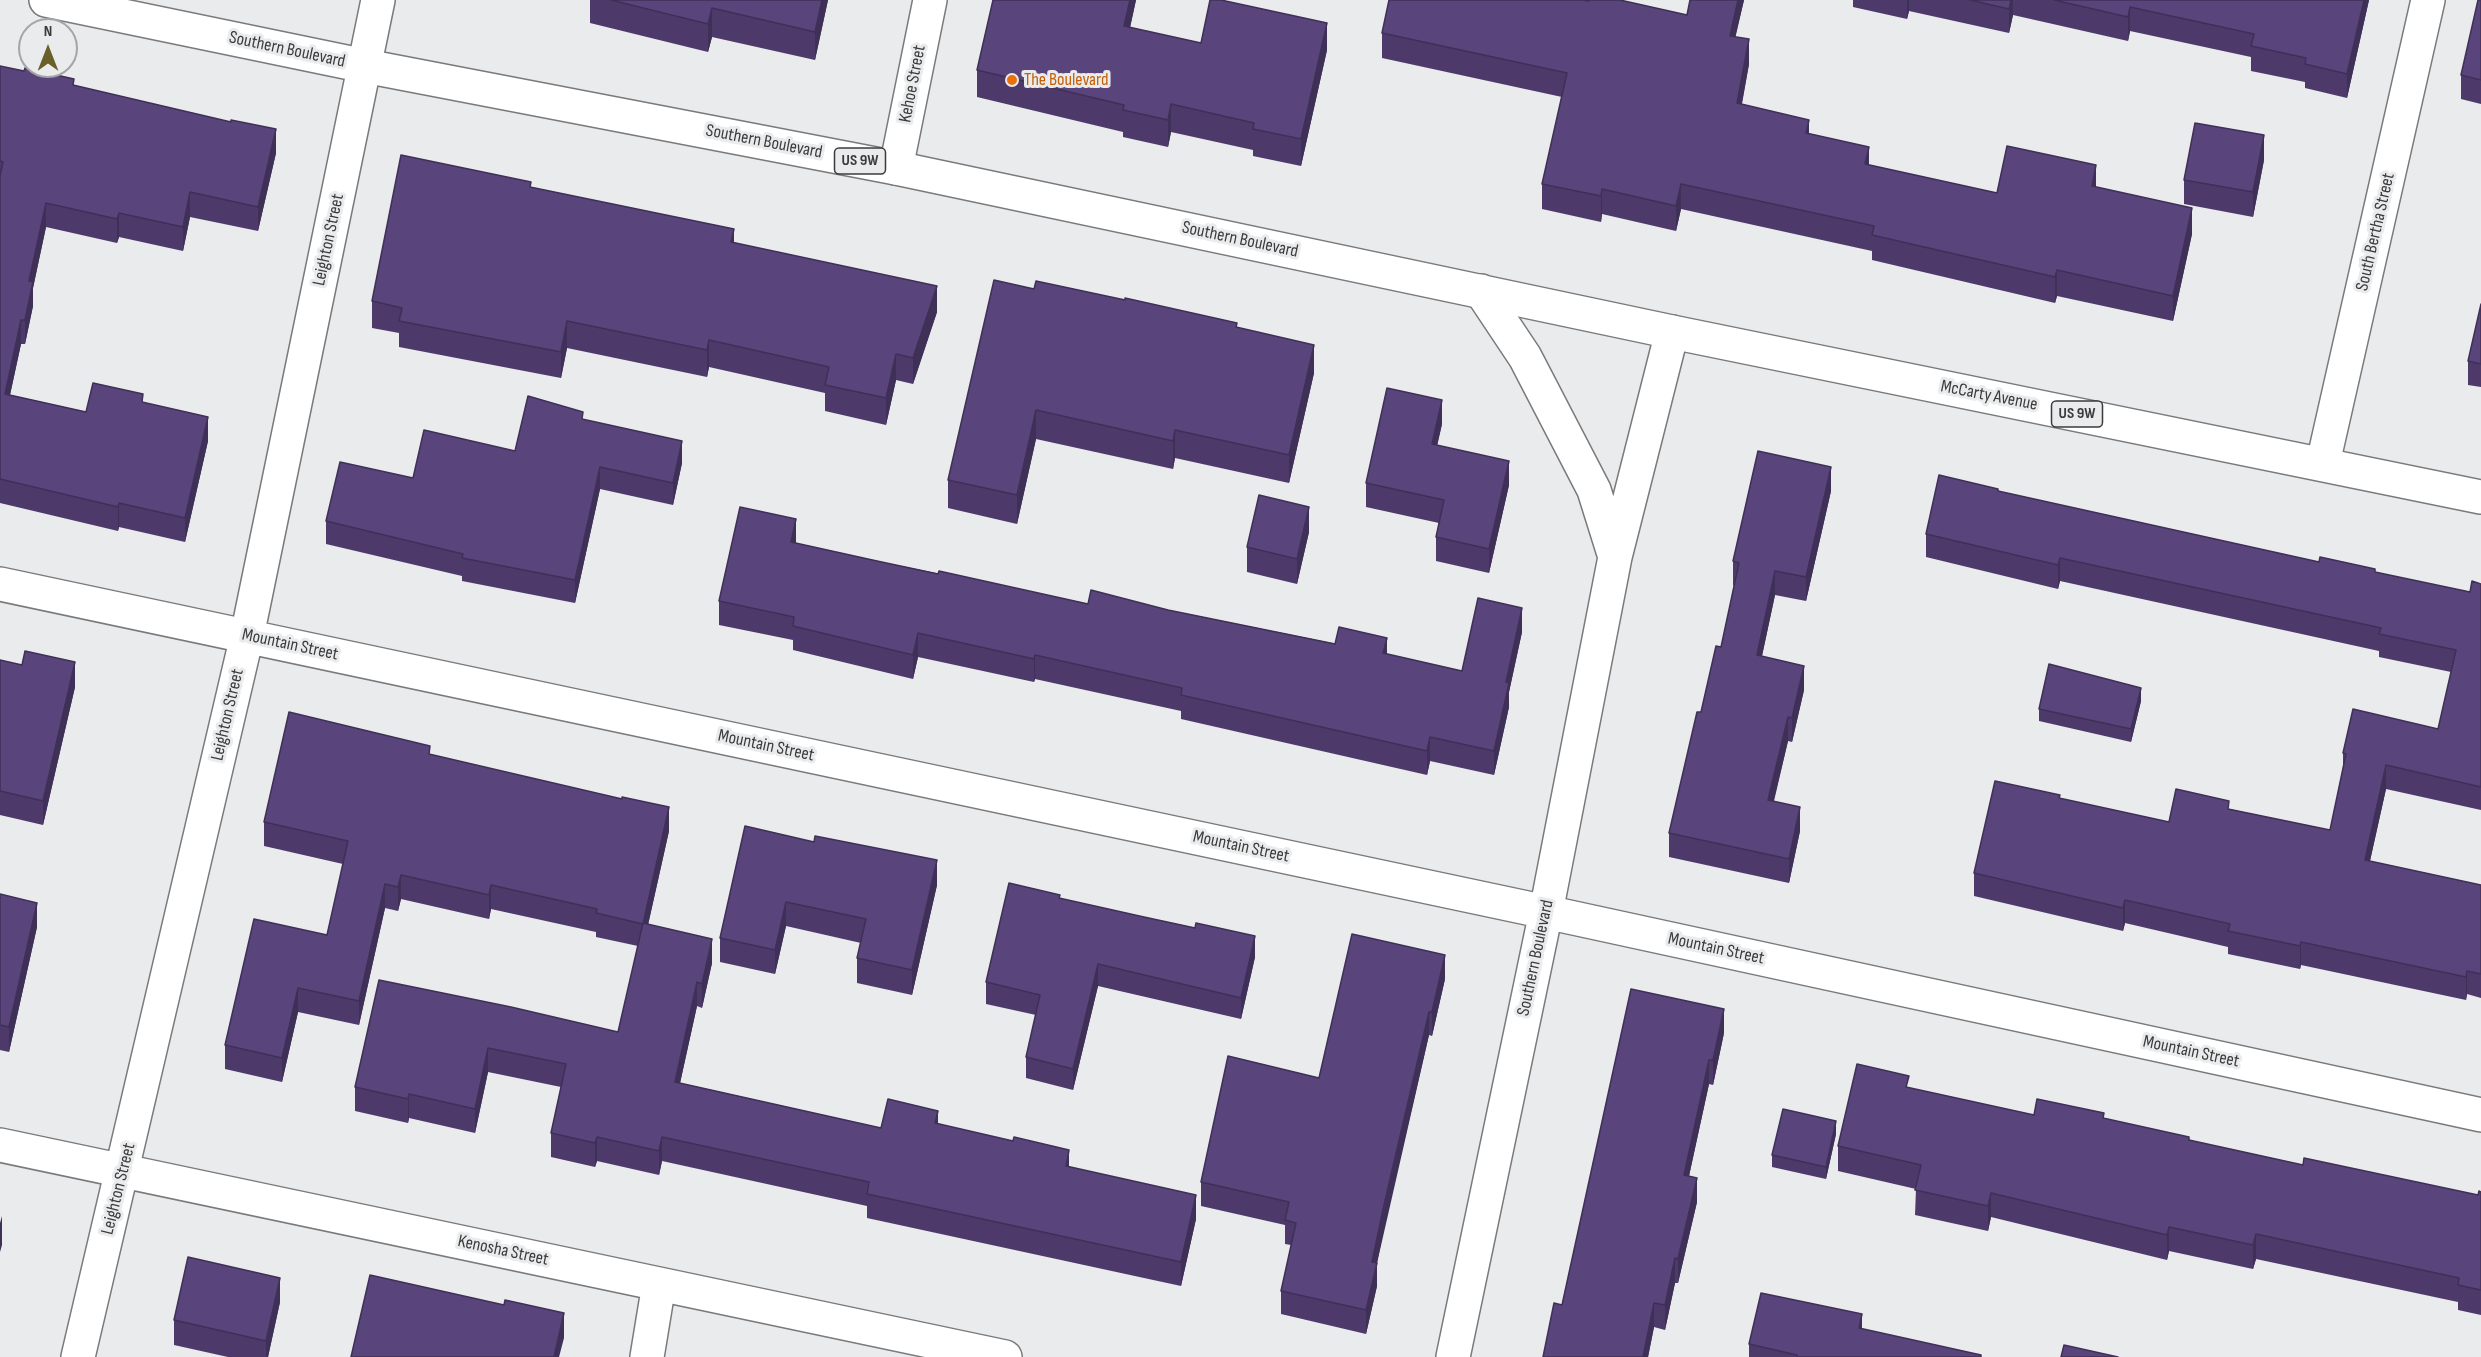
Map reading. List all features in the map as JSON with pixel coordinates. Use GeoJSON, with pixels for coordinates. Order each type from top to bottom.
{"type":"FeatureCollection","features":[{"type":"Feature","properties":{"kind":"street","name":"Southern Boulevard"},"geometry":{"type":"LineString","coordinates":[[46,0],[365,66],[896,168],[1672,332],[1615,557],[1546,912],[1453,1357]]}},
{"type":"Feature","properties":{"kind":"street","name":"Leighton Street"},"geometry":{"type":"LineString","coordinates":[[78,1357],[247,636],[378,0]]}},
{"type":"Feature","properties":{"kind":"street","name":"Kehoe Street"},"geometry":{"type":"LineString","coordinates":[[896,168],[930,0]]}},
{"type":"Feature","properties":{"kind":"street","name":"South Bertha Street"},"geometry":{"type":"LineString","coordinates":[[2323,463],[2428,0]]}},
{"type":"Feature","properties":{"kind":"street","name":"Southern Boulevard"},"geometry":{"type":"LineString","coordinates":[[1481,291],[1525,357],[1594,490],[1615,557]]}},
{"type":"Feature","properties":{"kind":"street","name":"McCarty Avenue"},"geometry":{"type":"LineString","coordinates":[[1672,332],[2481,497]]}},
{"type":"Feature","properties":{"kind":"street","name":"Mountain Street"},"geometry":{"type":"LineString","coordinates":[[0,584],[1546,912],[2481,1114]]}},
{"type":"Feature","properties":{"kind":"street","name":"Kenosha Street"},"geometry":{"type":"LineString","coordinates":[[0,1145],[1005,1357]]}},
{"type":"Feature","properties":{"kind":"street"},"geometry":{"type":"LineString","coordinates":[[647,1357],[659,1284]]}},
{"type":"Feature","properties":{"kind":"building"},"geometry":{"type":"Polygon","coordinates":[[[611,0],[822,0],[815,32],[712,8],[708,24],[611,0]]]}},
{"type":"Feature","properties":{"kind":"building"},"geometry":{"type":"Polygon","coordinates":[[[993,0],[1130,0],[1124,26],[1201,43],[1210,0],[1221,0],[1327,23],[1301,139],[1253,129],[1254,123],[1171,104],[1168,120],[1123,110],[1124,105],[977,70],[993,0]]]}},
{"type":"Feature","properties":{"kind":"building"},"geometry":{"type":"Polygon","coordinates":[[[1389,0],[1620,0],[1687,15],[1690,0],[1738,0],[1730,36],[1749,39],[1737,103],[1809,120],[1806,133],[1869,147],[1865,164],[1997,193],[2007,146],[2096,165],[2092,186],[2192,208],[2173,296],[2057,270],[2055,277],[1872,235],[1874,226],[1681,184],[1676,206],[1602,189],[1601,196],[1542,184],[1567,73],[1382,33],[1389,0]]]}},
{"type":"Feature","properties":{"kind":"building"},"geometry":{"type":"Polygon","coordinates":[[[1970,0],[2011,0],[2009,9],[1970,0]]]}},
{"type":"Feature","properties":{"kind":"building"},"geometry":{"type":"Polygon","coordinates":[[[2054,0],[2364,0],[2347,74],[2305,64],[2306,58],[2251,46],[2254,34],[2130,7],[2128,17],[2054,0]]]}},
{"type":"Feature","properties":{"kind":"building"},"geometry":{"type":"Polygon","coordinates":[[[2478,0],[2481,0],[2481,80],[2461,75],[2478,0]]]}},
{"type":"Feature","properties":{"kind":"building"},"geometry":{"type":"Polygon","coordinates":[[[0,66],[18,70],[18,78],[70,78],[74,79],[73,85],[231,122],[231,120],[276,129],[258,207],[190,192],[183,227],[119,213],[117,219],[46,203],[29,281],[33,282],[25,320],[21,320],[5,394],[86,412],[93,383],[143,394],[142,402],[208,417],[185,518],[119,503],[118,507],[0,479],[0,176],[3,162],[0,161],[0,66]]]}},
{"type":"Feature","properties":{"kind":"building"},"geometry":{"type":"Polygon","coordinates":[[[2195,123],[2264,135],[2253,192],[2184,180],[2195,123]]]}},
{"type":"Feature","properties":{"kind":"building"},"geometry":{"type":"Polygon","coordinates":[[[401,155],[531,182],[530,187],[734,229],[731,242],[937,286],[913,358],[896,354],[886,398],[825,385],[829,367],[709,340],[707,350],[567,321],[561,352],[399,321],[402,308],[372,301],[401,155]]]}},
{"type":"Feature","properties":{"kind":"building"},"geometry":{"type":"Polygon","coordinates":[[[994,280],[1034,289],[1036,281],[1125,300],[1125,298],[1237,323],[1236,327],[1314,345],[1289,455],[1175,430],[1173,441],[1036,410],[1017,495],[948,480],[994,280]]]}},
{"type":"Feature","properties":{"kind":"building"},"geometry":{"type":"Polygon","coordinates":[[[2481,304],[2481,364],[2468,361],[2481,304]]]}},
{"type":"Feature","properties":{"kind":"building"},"geometry":{"type":"Polygon","coordinates":[[[1387,388],[1442,400],[1432,444],[1509,461],[1489,549],[1436,537],[1444,500],[1366,483],[1387,388]]]}},
{"type":"Feature","properties":{"kind":"building"},"geometry":{"type":"Polygon","coordinates":[[[528,396],[583,412],[582,419],[682,441],[673,483],[600,467],[575,580],[462,558],[463,554],[326,521],[340,462],[413,478],[424,430],[515,451],[528,396]]]}},
{"type":"Feature","properties":{"kind":"building"},"geometry":{"type":"Polygon","coordinates":[[[1758,451],[1831,467],[1806,577],[1775,571],[1757,655],[1804,666],[1792,718],[1788,717],[1768,800],[1800,807],[1789,859],[1669,833],[1697,712],[1701,712],[1716,646],[1721,647],[1739,563],[1733,561],[1758,451]]]}},
{"type":"Feature","properties":{"kind":"building"},"geometry":{"type":"Polygon","coordinates":[[[1939,475],[1998,489],[1998,491],[2319,562],[2320,557],[2375,569],[2375,572],[2470,592],[2472,581],[2481,584],[2481,787],[2386,765],[2365,860],[2481,885],[2481,974],[2467,971],[2466,977],[2301,942],[2300,946],[2228,931],[2230,924],[2125,900],[2123,908],[1974,873],[1995,781],[2060,795],[2059,798],[2169,822],[2176,789],[2229,801],[2228,809],[2330,830],[2353,709],[2438,729],[2456,650],[2379,634],[2381,628],[2060,558],[2058,565],[1926,534],[1939,475]]]}},
{"type":"Feature","properties":{"kind":"building"},"geometry":{"type":"Polygon","coordinates":[[[1259,495],[1309,507],[1297,559],[1247,547],[1259,495]]]}},
{"type":"Feature","properties":{"kind":"building"},"geometry":{"type":"Polygon","coordinates":[[[740,507],[796,519],[791,542],[938,574],[939,571],[1088,604],[1091,590],[1168,610],[1335,644],[1339,627],[1387,638],[1383,653],[1462,671],[1478,598],[1522,608],[1494,751],[1430,737],[1427,751],[1181,695],[1182,688],[1035,655],[1034,659],[918,633],[913,655],[793,626],[794,617],[719,601],[740,507]]]}},
{"type":"Feature","properties":{"kind":"building"},"geometry":{"type":"Polygon","coordinates":[[[25,651],[75,662],[43,801],[0,791],[0,660],[22,665],[25,651]]]}},
{"type":"Feature","properties":{"kind":"building"},"geometry":{"type":"Polygon","coordinates":[[[2049,664],[2141,688],[2131,729],[2039,709],[2049,664]]]}},
{"type":"Feature","properties":{"kind":"building"},"geometry":{"type":"Polygon","coordinates":[[[289,712],[430,746],[429,754],[622,799],[622,797],[669,807],[643,924],[596,913],[597,909],[491,885],[489,895],[401,875],[398,887],[385,884],[359,1001],[298,988],[282,1058],[225,1045],[254,919],[327,935],[348,841],[264,822],[289,712]]]}},
{"type":"Feature","properties":{"kind":"building"},"geometry":{"type":"Polygon","coordinates":[[[745,826],[814,842],[815,836],[937,860],[912,970],[857,958],[866,919],[786,902],[775,950],[720,938],[745,826]]]}},
{"type":"Feature","properties":{"kind":"building"},"geometry":{"type":"Polygon","coordinates":[[[1009,883],[1060,895],[1059,898],[1195,928],[1196,923],[1255,936],[1241,998],[1098,964],[1073,1069],[1026,1057],[1040,995],[986,982],[1009,883]]]}},
{"type":"Feature","properties":{"kind":"building"},"geometry":{"type":"Polygon","coordinates":[[[0,894],[37,903],[9,1027],[0,1025],[0,894]]]}},
{"type":"Feature","properties":{"kind":"building"},"geometry":{"type":"Polygon","coordinates":[[[643,923],[712,939],[702,984],[697,982],[675,1082],[881,1128],[888,1099],[938,1111],[935,1123],[1013,1141],[1014,1137],[1069,1150],[1066,1166],[1196,1195],[1181,1262],[867,1194],[869,1182],[662,1137],[659,1151],[597,1137],[595,1143],[551,1133],[566,1064],[488,1048],[475,1109],[409,1094],[408,1099],[355,1087],[379,980],[618,1032],[643,923]]]}},
{"type":"Feature","properties":{"kind":"building"},"geometry":{"type":"Polygon","coordinates":[[[1352,934],[1445,955],[1432,1012],[1429,1012],[1384,1205],[1372,1262],[1377,1263],[1366,1310],[1281,1291],[1296,1223],[1285,1220],[1289,1202],[1201,1182],[1228,1056],[1319,1078],[1352,934]]]}},
{"type":"Feature","properties":{"kind":"building"},"geometry":{"type":"Polygon","coordinates":[[[1631,989],[1724,1009],[1713,1060],[1709,1060],[1684,1175],[1697,1178],[1678,1259],[1675,1258],[1665,1305],[1654,1303],[1643,1357],[1543,1357],[1554,1303],[1562,1305],[1631,989]]]}},
{"type":"Feature","properties":{"kind":"building"},"geometry":{"type":"Polygon","coordinates":[[[1857,1064],[1909,1076],[1906,1087],[2034,1115],[2037,1099],[2104,1113],[2103,1118],[2189,1137],[2189,1140],[2303,1165],[2304,1158],[2478,1195],[2479,1191],[2481,1192],[2481,1290],[2458,1285],[2459,1278],[2256,1234],[2253,1245],[2169,1227],[2167,1235],[1991,1193],[1988,1206],[1915,1190],[1921,1165],[1838,1146],[1857,1064]]]}},
{"type":"Feature","properties":{"kind":"building"},"geometry":{"type":"Polygon","coordinates":[[[1783,1109],[1836,1121],[1826,1167],[1772,1155],[1783,1109]]]}},
{"type":"Feature","properties":{"kind":"building"},"geometry":{"type":"Polygon","coordinates":[[[188,1257],[280,1278],[266,1341],[174,1320],[188,1257]]]}},
{"type":"Feature","properties":{"kind":"building"},"geometry":{"type":"Polygon","coordinates":[[[370,1275],[504,1305],[505,1300],[564,1313],[554,1357],[351,1357],[370,1275]]]}},
{"type":"Feature","properties":{"kind":"building"},"geometry":{"type":"Polygon","coordinates":[[[1761,1293],[1862,1314],[1859,1328],[1981,1355],[1981,1357],[1797,1357],[1797,1355],[1749,1344],[1761,1293]]]}},
{"type":"Feature","properties":{"kind":"building"},"geometry":{"type":"Polygon","coordinates":[[[2064,1345],[2118,1357],[2061,1357],[2064,1345]]]}},
{"type":"Feature","properties":{"kind":"place","name":"The Boulevard"},"geometry":{"type":"Point","coordinates":[1012,80]}}]}
